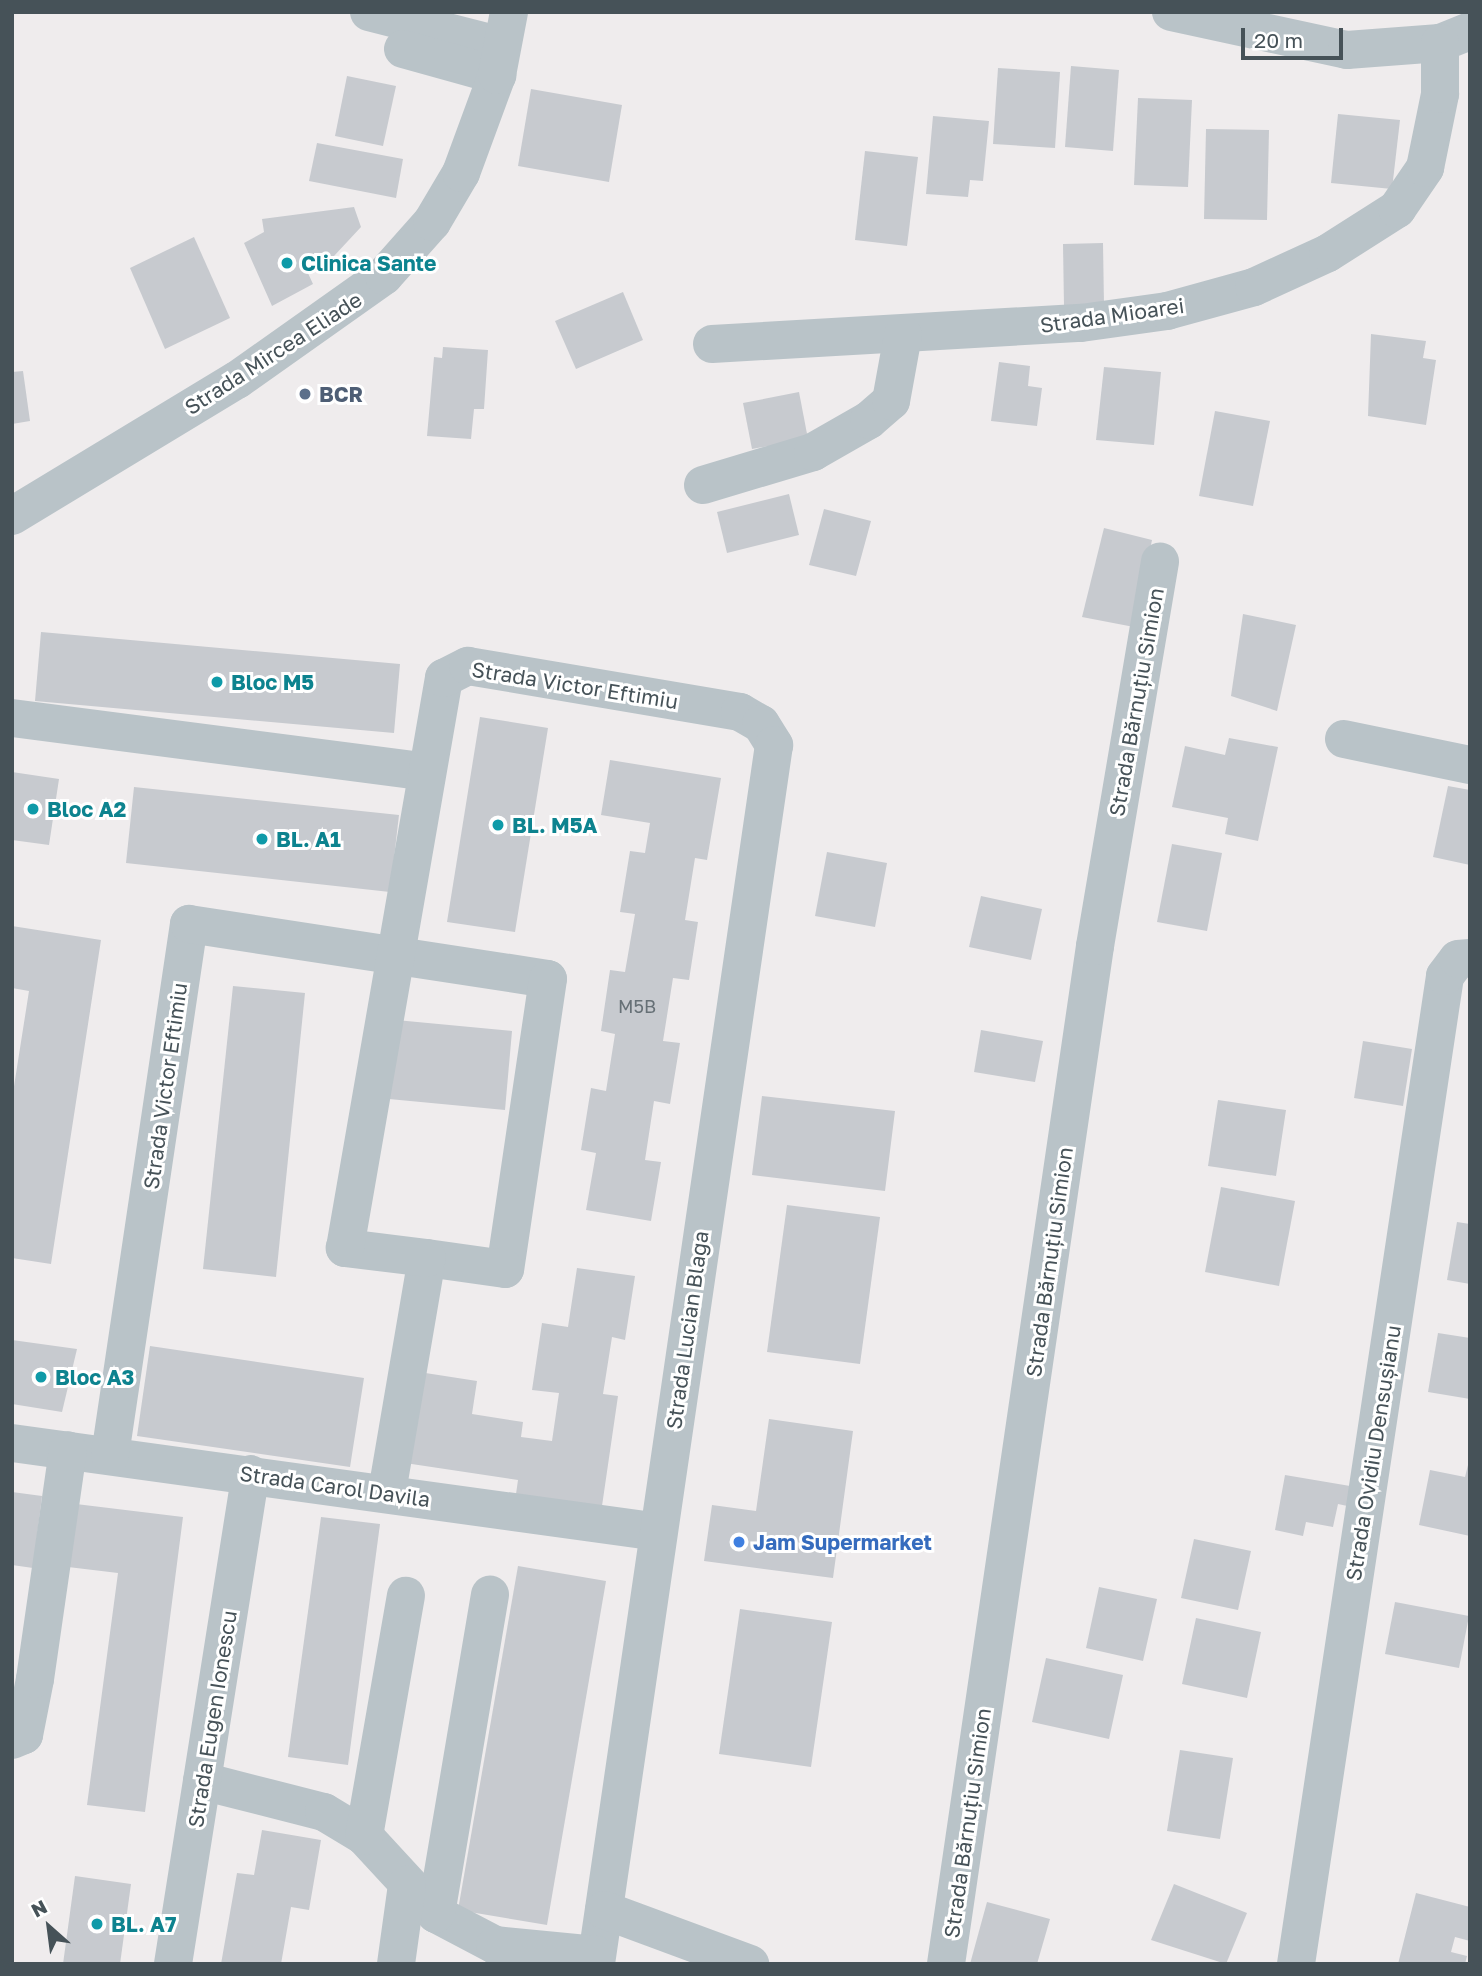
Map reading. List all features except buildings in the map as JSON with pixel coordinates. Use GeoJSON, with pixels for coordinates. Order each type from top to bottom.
{"type":"FeatureCollection","features":[{"type":"Feature","properties":{"kind":"street"},"geometry":{"type":"LineString","coordinates":[[369,12],[503,44]]}},
{"type":"Feature","properties":{"kind":"street"},"geometry":{"type":"LineString","coordinates":[[1171,12],[1347,50],[1455,37]]}},
{"type":"Feature","properties":{"kind":"street","name":"Strada Mioarei"},"geometry":{"type":"LineString","coordinates":[[712,344],[904,335],[1167,311],[1254,287],[1328,253],[1397,209],[1425,169],[1440,93],[1455,37]]}},
{"type":"Feature","properties":{"kind":"street"},"geometry":{"type":"LineString","coordinates":[[403,49],[503,44]]}},
{"type":"Feature","properties":{"kind":"street","name":"Strada Mircea Eliade"},"geometry":{"type":"LineString","coordinates":[[12,516],[237,380],[384,276],[432,222],[461,173],[503,44]]}},
{"type":"Feature","properties":{"kind":"street"},"geometry":{"type":"LineString","coordinates":[[704,485],[813,452],[869,420],[891,401],[904,335]]}},
{"type":"Feature","properties":{"kind":"street","name":"Strada Bărnuțiu Simion"},"geometry":{"type":"LineString","coordinates":[[946,1964],[1095,946],[1160,561]]}},
{"type":"Feature","properties":{"kind":"street","name":"Strada Victor Eftimiu"},"geometry":{"type":"LineString","coordinates":[[427,1258],[345,1248],[425,772],[444,678],[453,668],[740,712]]}},
{"type":"Feature","properties":{"kind":"street","name":"Strada Lucian Blaga"},"geometry":{"type":"LineString","coordinates":[[596,1959],[774,745],[761,724],[740,712]]}},
{"type":"Feature","properties":{"kind":"street"},"geometry":{"type":"LineString","coordinates":[[12,718],[425,772]]}},
{"type":"Feature","properties":{"kind":"street"},"geometry":{"type":"LineString","coordinates":[[1344,740],[1470,765]]}},
{"type":"Feature","properties":{"kind":"street","name":"Strada Victor Eftimiu"},"geometry":{"type":"LineString","coordinates":[[110,1455],[189,924],[396,957]]}},
{"type":"Feature","properties":{"kind":"street"},"geometry":{"type":"LineString","coordinates":[[387,1492],[427,1258],[505,1269],[548,979],[396,957]]}},
{"type":"Feature","properties":{"kind":"street","name":"Strada Ovidiu Densușianu"},"geometry":{"type":"LineString","coordinates":[[1296,1964],[1445,976],[1458,959],[1470,958]]}},
{"type":"Feature","properties":{"kind":"street","name":"Strada Carol Davila"},"geometry":{"type":"LineString","coordinates":[[12,1443],[387,1492],[658,1532]]}},
{"type":"Feature","properties":{"kind":"street"},"geometry":{"type":"LineString","coordinates":[[12,1740],[23,1735],[35,1679],[68,1450]]}},
{"type":"Feature","properties":{"kind":"street","name":"Strada Eugen Ionescu"},"geometry":{"type":"LineString","coordinates":[[173,1964],[251,1474]]}},
{"type":"Feature","properties":{"kind":"street"},"geometry":{"type":"LineString","coordinates":[[436,1914],[490,1595]]}},
{"type":"Feature","properties":{"kind":"street"},"geometry":{"type":"LineString","coordinates":[[364,1836],[406,1596]]}},
{"type":"Feature","properties":{"kind":"street"},"geometry":{"type":"LineString","coordinates":[[202,1781],[324,1812],[364,1836],[436,1914],[495,1945],[596,1959]]}},
{"type":"Feature","properties":{"kind":"street"},"geometry":{"type":"LineString","coordinates":[[396,1964],[407,1885]]}},
{"type":"Feature","properties":{"kind":"street"},"geometry":{"type":"LineString","coordinates":[[604,1910],[750,1964]]}},
{"type":"Feature","properties":{"kind":"place","name":"Clinica Sante"},"geometry":{"type":"Point","coordinates":[287,263]}},
{"type":"Feature","properties":{"kind":"place","name":"BCR"},"geometry":{"type":"Point","coordinates":[305,394]}},
{"type":"Feature","properties":{"kind":"place","name":"Bloc M5"},"geometry":{"type":"Point","coordinates":[217,682]}},
{"type":"Feature","properties":{"kind":"place","name":"Bloc A2"},"geometry":{"type":"Point","coordinates":[33,809]}},
{"type":"Feature","properties":{"kind":"place","name":"BL. M5A"},"geometry":{"type":"Point","coordinates":[498,825]}},
{"type":"Feature","properties":{"kind":"place","name":"BL. A1"},"geometry":{"type":"Point","coordinates":[262,839]}},
{"type":"Feature","properties":{"kind":"place","name":"Bloc A3"},"geometry":{"type":"Point","coordinates":[41,1377]}},
{"type":"Feature","properties":{"kind":"place","name":"Jam Supermarket"},"geometry":{"type":"Point","coordinates":[739,1542]}},
{"type":"Feature","properties":{"kind":"place","name":"BL. A7"},"geometry":{"type":"Point","coordinates":[97,1924]}}]}
